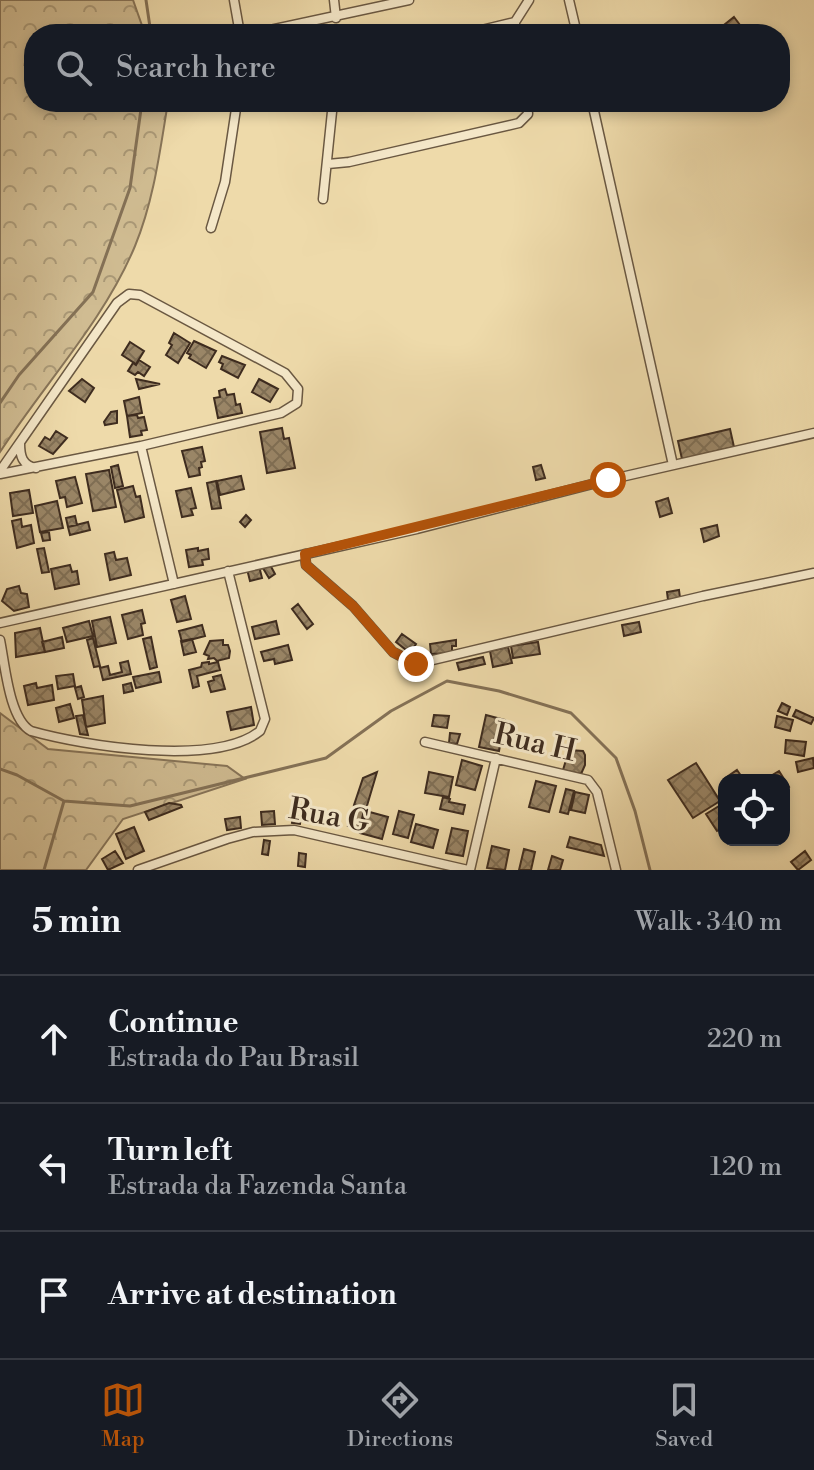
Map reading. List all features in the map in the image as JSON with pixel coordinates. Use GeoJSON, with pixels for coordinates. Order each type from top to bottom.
{"type":"FeatureCollection","features":[{"type":"Feature","properties":{"kind":"street"},"geometry":{"type":"LineString","coordinates":[[234,0],[238,24]]}},
{"type":"Feature","properties":{"kind":"street"},"geometry":{"type":"LineString","coordinates":[[334,0],[336,18]]}},
{"type":"Feature","properties":{"kind":"street"},"geometry":{"type":"LineString","coordinates":[[304,24],[409,0]]}},
{"type":"Feature","properties":{"kind":"street"},"geometry":{"type":"LineString","coordinates":[[507,24],[515,22],[529,0]]}},
{"type":"Feature","properties":{"kind":"street"},"geometry":{"type":"LineString","coordinates":[[569,0],[575,24]]}},
{"type":"Feature","properties":{"kind":"street"},"geometry":{"type":"LineString","coordinates":[[211,228],[225,182],[236,112]]}},
{"type":"Feature","properties":{"kind":"street"},"geometry":{"type":"LineString","coordinates":[[323,199],[332,112]]}},
{"type":"Feature","properties":{"kind":"street"},"geometry":{"type":"LineString","coordinates":[[328,164],[349,162],[519,123],[528,112]]}},
{"type":"Feature","properties":{"kind":"street"},"geometry":{"type":"LineString","coordinates":[[594,112],[673,465]]}},
{"type":"Feature","properties":{"kind":"street"},"geometry":{"type":"LineString","coordinates":[[129,294],[140,295],[285,373],[298,389],[299,396],[294,407],[281,413],[141,446],[0,473],[117,303],[129,294]]}},
{"type":"Feature","properties":{"kind":"street"},"geometry":{"type":"LineString","coordinates":[[0,623],[305,554],[673,465],[813,436]]}},
{"type":"Feature","properties":{"kind":"street"},"geometry":{"type":"LineString","coordinates":[[20,443],[22,461],[28,467],[37,468]]}},
{"type":"Feature","properties":{"kind":"street"},"geometry":{"type":"LineString","coordinates":[[141,446],[174,584]]}},
{"type":"Feature","properties":{"kind":"street"},"geometry":{"type":"LineString","coordinates":[[305,554],[306,565],[353,606],[393,652],[416,664],[814,573]]}},
{"type":"Feature","properties":{"kind":"street"},"geometry":{"type":"LineString","coordinates":[[0,640],[17,716],[31,731],[96,746],[130,749],[197,748],[246,739],[260,731],[265,719],[228,571]]}},
{"type":"Feature","properties":{"kind":"street","name":"Rua H"},"geometry":{"type":"LineString","coordinates":[[425,742],[577,777],[593,784],[616,870]]}},
{"type":"Feature","properties":{"kind":"street"},"geometry":{"type":"LineString","coordinates":[[469,870],[496,758]]}},
{"type":"Feature","properties":{"kind":"street","name":"Rua G"},"geometry":{"type":"LineString","coordinates":[[138,870],[253,832],[294,830],[469,870]]}},
{"type":"Feature","properties":{"kind":"green space"},"geometry":{"type":"Polygon","coordinates":[[[0,0],[133,0],[141,24],[24,24],[24,112],[166,112],[147,211],[122,274],[90,326],[0,452],[0,0]]]}},
{"type":"Feature","properties":{"kind":"green space"},"geometry":{"type":"Polygon","coordinates":[[[0,713],[48,749],[227,766],[245,779],[123,819],[86,870],[0,870],[0,713]]]}},
{"type":"Feature","properties":{"kind":"building"},"geometry":{"type":"Polygon","coordinates":[[[734,17],[739,24],[725,24],[734,17]]]}},
{"type":"Feature","properties":{"kind":"building"},"geometry":{"type":"Polygon","coordinates":[[[174,333],[190,343],[178,363],[166,355],[174,333]]]}},
{"type":"Feature","properties":{"kind":"building"},"geometry":{"type":"Polygon","coordinates":[[[194,341],[216,351],[206,368],[189,358],[191,355],[187,353],[194,341]]]}},
{"type":"Feature","properties":{"kind":"building"},"geometry":{"type":"Polygon","coordinates":[[[130,342],[144,351],[136,364],[122,355],[130,342]]]}},
{"type":"Feature","properties":{"kind":"building"},"geometry":{"type":"Polygon","coordinates":[[[222,356],[245,365],[238,378],[221,369],[223,364],[219,362],[222,356]]]}},
{"type":"Feature","properties":{"kind":"building"},"geometry":{"type":"Polygon","coordinates":[[[139,360],[150,367],[144,376],[128,371],[139,360]]]}},
{"type":"Feature","properties":{"kind":"building"},"geometry":{"type":"Polygon","coordinates":[[[82,379],[94,388],[85,402],[69,391],[82,379]]]}},
{"type":"Feature","properties":{"kind":"building"},"geometry":{"type":"Polygon","coordinates":[[[136,379],[160,384],[139,389],[136,379]]]}},
{"type":"Feature","properties":{"kind":"building"},"geometry":{"type":"Polygon","coordinates":[[[259,379],[278,389],[270,402],[252,392],[259,379]]]}},
{"type":"Feature","properties":{"kind":"building"},"geometry":{"type":"Polygon","coordinates":[[[225,389],[227,395],[234,394],[236,405],[240,404],[242,413],[218,418],[214,398],[220,397],[219,391],[225,389]]]}},
{"type":"Feature","properties":{"kind":"building"},"geometry":{"type":"Polygon","coordinates":[[[139,397],[142,413],[127,416],[124,401],[139,397]]]}},
{"type":"Feature","properties":{"kind":"building"},"geometry":{"type":"Polygon","coordinates":[[[117,411],[117,423],[105,425],[111,412],[117,411]]]}},
{"type":"Feature","properties":{"kind":"building"},"geometry":{"type":"Polygon","coordinates":[[[137,415],[138,418],[144,417],[147,430],[141,431],[142,435],[130,437],[127,416],[137,415]]]}},
{"type":"Feature","properties":{"kind":"building"},"geometry":{"type":"Polygon","coordinates":[[[282,428],[284,439],[289,438],[295,468],[267,473],[260,432],[282,428]]]}},
{"type":"Feature","properties":{"kind":"building"},"geometry":{"type":"Polygon","coordinates":[[[730,429],[734,447],[682,459],[678,441],[730,429]]]}},
{"type":"Feature","properties":{"kind":"building"},"geometry":{"type":"Polygon","coordinates":[[[56,431],[67,438],[53,454],[39,446],[45,437],[50,440],[56,431]]]}},
{"type":"Feature","properties":{"kind":"building"},"geometry":{"type":"Polygon","coordinates":[[[202,447],[205,461],[201,462],[200,475],[189,477],[182,451],[202,447]]]}},
{"type":"Feature","properties":{"kind":"building"},"geometry":{"type":"Polygon","coordinates":[[[118,465],[123,486],[115,488],[111,467],[118,465]]]}},
{"type":"Feature","properties":{"kind":"building"},"geometry":{"type":"Polygon","coordinates":[[[541,465],[545,478],[536,480],[533,467],[541,465]]]}},
{"type":"Feature","properties":{"kind":"building"},"geometry":{"type":"Polygon","coordinates":[[[109,470],[116,507],[93,511],[86,474],[109,470]]]}},
{"type":"Feature","properties":{"kind":"building"},"geometry":{"type":"Polygon","coordinates":[[[241,476],[244,489],[220,495],[217,481],[241,476]]]}},
{"type":"Feature","properties":{"kind":"building"},"geometry":{"type":"Polygon","coordinates":[[[75,477],[82,503],[67,507],[65,497],[60,498],[56,481],[75,477]]]}},
{"type":"Feature","properties":{"kind":"building"},"geometry":{"type":"Polygon","coordinates":[[[216,481],[221,508],[212,509],[207,483],[216,481]]]}},
{"type":"Feature","properties":{"kind":"building"},"geometry":{"type":"Polygon","coordinates":[[[133,486],[136,497],[140,496],[144,517],[125,522],[117,490],[133,486]]]}},
{"type":"Feature","properties":{"kind":"building"},"geometry":{"type":"Polygon","coordinates":[[[191,488],[196,508],[191,509],[193,515],[182,517],[176,491],[191,488]]]}},
{"type":"Feature","properties":{"kind":"building"},"geometry":{"type":"Polygon","coordinates":[[[29,490],[33,513],[13,516],[10,493],[29,490]]]}},
{"type":"Feature","properties":{"kind":"building"},"geometry":{"type":"Polygon","coordinates":[[[668,498],[672,513],[660,517],[656,502],[668,498]]]}},
{"type":"Feature","properties":{"kind":"building"},"geometry":{"type":"Polygon","coordinates":[[[57,501],[63,528],[40,532],[35,506],[57,501]]]}},
{"type":"Feature","properties":{"kind":"building"},"geometry":{"type":"Polygon","coordinates":[[[246,515],[251,520],[245,527],[240,522],[246,515]]]}},
{"type":"Feature","properties":{"kind":"building"},"geometry":{"type":"Polygon","coordinates":[[[75,516],[77,525],[68,527],[66,518],[75,516]]]}},
{"type":"Feature","properties":{"kind":"building"},"geometry":{"type":"Polygon","coordinates":[[[21,519],[22,527],[31,525],[34,543],[17,548],[12,521],[21,519]]]}},
{"type":"Feature","properties":{"kind":"building"},"geometry":{"type":"Polygon","coordinates":[[[88,522],[90,530],[70,535],[68,527],[88,522]]]}},
{"type":"Feature","properties":{"kind":"building"},"geometry":{"type":"Polygon","coordinates":[[[717,525],[719,536],[704,542],[701,529],[717,525]]]}},
{"type":"Feature","properties":{"kind":"building"},"geometry":{"type":"Polygon","coordinates":[[[49,532],[50,540],[43,541],[41,533],[49,532]]]}},
{"type":"Feature","properties":{"kind":"building"},"geometry":{"type":"Polygon","coordinates":[[[44,548],[49,572],[42,573],[37,549],[44,548]]]}},
{"type":"Feature","properties":{"kind":"building"},"geometry":{"type":"Polygon","coordinates":[[[198,548],[198,551],[208,549],[209,559],[202,560],[203,565],[189,567],[186,550],[198,548]]]}},
{"type":"Feature","properties":{"kind":"building"},"geometry":{"type":"Polygon","coordinates":[[[114,552],[116,560],[127,558],[131,575],[110,580],[105,554],[114,552]]]}},
{"type":"Feature","properties":{"kind":"building"},"geometry":{"type":"Polygon","coordinates":[[[269,563],[275,574],[269,578],[261,565],[269,563]]]}},
{"type":"Feature","properties":{"kind":"building"},"geometry":{"type":"Polygon","coordinates":[[[70,565],[72,572],[77,571],[79,584],[55,589],[51,569],[70,565]]]}},
{"type":"Feature","properties":{"kind":"building"},"geometry":{"type":"Polygon","coordinates":[[[259,566],[262,578],[250,581],[247,569],[259,566]]]}},
{"type":"Feature","properties":{"kind":"building"},"geometry":{"type":"Polygon","coordinates":[[[19,586],[21,593],[27,594],[29,607],[14,611],[2,601],[7,589],[19,586]]]}},
{"type":"Feature","properties":{"kind":"building"},"geometry":{"type":"Polygon","coordinates":[[[679,590],[680,598],[668,600],[667,592],[679,590]]]}},
{"type":"Feature","properties":{"kind":"building"},"geometry":{"type":"Polygon","coordinates":[[[185,596],[191,619],[177,622],[171,600],[185,596]]]}},
{"type":"Feature","properties":{"kind":"building"},"geometry":{"type":"Polygon","coordinates":[[[298,604],[313,624],[307,629],[292,609],[298,604]]]}},
{"type":"Feature","properties":{"kind":"building"},"geometry":{"type":"Polygon","coordinates":[[[142,610],[145,623],[141,624],[143,635],[128,639],[122,615],[142,610]]]}},
{"type":"Feature","properties":{"kind":"building"},"geometry":{"type":"Polygon","coordinates":[[[110,617],[116,643],[97,647],[92,621],[110,617]]]}},
{"type":"Feature","properties":{"kind":"building"},"geometry":{"type":"Polygon","coordinates":[[[89,621],[93,636],[67,642],[63,628],[89,621]]]}},
{"type":"Feature","properties":{"kind":"building"},"geometry":{"type":"Polygon","coordinates":[[[276,621],[279,634],[255,639],[252,627],[276,621]]]}},
{"type":"Feature","properties":{"kind":"building"},"geometry":{"type":"Polygon","coordinates":[[[639,622],[641,632],[624,636],[622,625],[639,622]]]}},
{"type":"Feature","properties":{"kind":"building"},"geometry":{"type":"Polygon","coordinates":[[[202,625],[205,636],[182,642],[179,631],[202,625]]]}},
{"type":"Feature","properties":{"kind":"building"},"geometry":{"type":"Polygon","coordinates":[[[40,628],[45,652],[16,657],[15,633],[40,628]]]}},
{"type":"Feature","properties":{"kind":"building"},"geometry":{"type":"Polygon","coordinates":[[[402,634],[416,644],[410,653],[396,642],[402,634]]]}},
{"type":"Feature","properties":{"kind":"building"},"geometry":{"type":"Polygon","coordinates":[[[62,637],[64,648],[45,652],[42,642],[62,637]]]}},
{"type":"Feature","properties":{"kind":"building"},"geometry":{"type":"Polygon","coordinates":[[[151,637],[157,667],[150,669],[143,639],[151,637]]]}},
{"type":"Feature","properties":{"kind":"building"},"geometry":{"type":"Polygon","coordinates":[[[93,638],[100,666],[94,667],[87,640],[93,638]]]}},
{"type":"Feature","properties":{"kind":"building"},"geometry":{"type":"Polygon","coordinates":[[[192,639],[196,652],[184,655],[181,641],[192,639]]]}},
{"type":"Feature","properties":{"kind":"building"},"geometry":{"type":"Polygon","coordinates":[[[223,640],[223,645],[228,645],[230,651],[229,658],[217,661],[208,659],[209,656],[204,654],[210,641],[223,640]]]}},
{"type":"Feature","properties":{"kind":"building"},"geometry":{"type":"Polygon","coordinates":[[[456,640],[452,653],[431,654],[430,644],[456,640]]]}},
{"type":"Feature","properties":{"kind":"building"},"geometry":{"type":"Polygon","coordinates":[[[538,642],[540,654],[513,658],[511,646],[538,642]]]}},
{"type":"Feature","properties":{"kind":"building"},"geometry":{"type":"Polygon","coordinates":[[[288,645],[292,660],[275,664],[274,659],[264,661],[261,652],[288,645]]]}},
{"type":"Feature","properties":{"kind":"building"},"geometry":{"type":"Polygon","coordinates":[[[508,647],[512,663],[493,667],[490,651],[508,647]]]}},
{"type":"Feature","properties":{"kind":"building"},"geometry":{"type":"Polygon","coordinates":[[[483,657],[485,664],[459,670],[457,663],[483,657]]]}},
{"type":"Feature","properties":{"kind":"building"},"geometry":{"type":"Polygon","coordinates":[[[128,661],[131,674],[103,680],[100,668],[108,666],[110,675],[122,672],[120,663],[128,661]]]}},
{"type":"Feature","properties":{"kind":"building"},"geometry":{"type":"Polygon","coordinates":[[[218,662],[220,670],[197,676],[199,686],[193,688],[189,670],[218,662]]]}},
{"type":"Feature","properties":{"kind":"building"},"geometry":{"type":"Polygon","coordinates":[[[159,672],[161,682],[136,688],[133,677],[159,672]]]}},
{"type":"Feature","properties":{"kind":"building"},"geometry":{"type":"Polygon","coordinates":[[[73,674],[75,686],[58,689],[56,676],[73,674]]]}},
{"type":"Feature","properties":{"kind":"building"},"geometry":{"type":"Polygon","coordinates":[[[221,675],[225,689],[211,692],[208,682],[221,675]]]}},
{"type":"Feature","properties":{"kind":"building"},"geometry":{"type":"Polygon","coordinates":[[[36,683],[37,688],[52,685],[54,700],[28,705],[24,686],[36,683]]]}},
{"type":"Feature","properties":{"kind":"building"},"geometry":{"type":"Polygon","coordinates":[[[131,683],[133,691],[124,693],[123,685],[131,683]]]}},
{"type":"Feature","properties":{"kind":"building"},"geometry":{"type":"Polygon","coordinates":[[[81,686],[84,697],[78,699],[75,688],[81,686]]]}},
{"type":"Feature","properties":{"kind":"building"},"geometry":{"type":"Polygon","coordinates":[[[103,696],[105,723],[86,727],[82,700],[103,696]]]}},
{"type":"Feature","properties":{"kind":"building"},"geometry":{"type":"Polygon","coordinates":[[[782,703],[790,707],[787,715],[778,711],[782,703]]]}},
{"type":"Feature","properties":{"kind":"building"},"geometry":{"type":"Polygon","coordinates":[[[70,704],[74,718],[59,722],[56,708],[70,704]]]}},
{"type":"Feature","properties":{"kind":"building"},"geometry":{"type":"Polygon","coordinates":[[[251,707],[254,725],[231,730],[227,712],[251,707]]]}},
{"type":"Feature","properties":{"kind":"building"},"geometry":{"type":"Polygon","coordinates":[[[796,710],[814,718],[811,724],[793,716],[796,710]]]}},
{"type":"Feature","properties":{"kind":"building"},"geometry":{"type":"Polygon","coordinates":[[[83,715],[88,735],[80,734],[76,716],[83,715]]]}},
{"type":"Feature","properties":{"kind":"building"},"geometry":{"type":"Polygon","coordinates":[[[434,715],[449,716],[447,728],[432,726],[434,715]]]}},
{"type":"Feature","properties":{"kind":"building"},"geometry":{"type":"Polygon","coordinates":[[[486,715],[505,720],[499,751],[479,747],[486,715]]]}},
{"type":"Feature","properties":{"kind":"building"},"geometry":{"type":"Polygon","coordinates":[[[777,716],[793,720],[790,731],[775,727],[777,716]]]}},
{"type":"Feature","properties":{"kind":"building"},"geometry":{"type":"Polygon","coordinates":[[[450,733],[460,734],[457,744],[449,743],[450,733]]]}},
{"type":"Feature","properties":{"kind":"building"},"geometry":{"type":"Polygon","coordinates":[[[786,740],[806,742],[804,756],[785,753],[786,740]]]}},
{"type":"Feature","properties":{"kind":"building"},"geometry":{"type":"Polygon","coordinates":[[[569,750],[583,751],[585,755],[581,774],[563,770],[569,750]]]}},
{"type":"Feature","properties":{"kind":"building"},"geometry":{"type":"Polygon","coordinates":[[[813,758],[814,768],[798,772],[796,762],[813,758]]]}},
{"type":"Feature","properties":{"kind":"building"},"geometry":{"type":"Polygon","coordinates":[[[462,760],[482,766],[475,790],[456,785],[462,760]]]}},
{"type":"Feature","properties":{"kind":"building"},"geometry":{"type":"Polygon","coordinates":[[[696,763],[718,802],[693,818],[668,780],[696,763]]]}},
{"type":"Feature","properties":{"kind":"building"},"geometry":{"type":"Polygon","coordinates":[[[377,772],[366,809],[354,805],[363,778],[377,772]]]}},
{"type":"Feature","properties":{"kind":"building"},"geometry":{"type":"Polygon","coordinates":[[[429,772],[453,777],[449,797],[425,793],[429,772]]]}},
{"type":"Feature","properties":{"kind":"building"},"geometry":{"type":"Polygon","coordinates":[[[536,781],[556,786],[549,812],[529,807],[536,781]]]}},
{"type":"Feature","properties":{"kind":"building"},"geometry":{"type":"Polygon","coordinates":[[[566,789],[574,791],[568,814],[560,812],[566,789]]]}},
{"type":"Feature","properties":{"kind":"building"},"geometry":{"type":"Polygon","coordinates":[[[575,792],[589,795],[585,813],[571,810],[575,792]]]}},
{"type":"Feature","properties":{"kind":"building"},"geometry":{"type":"Polygon","coordinates":[[[443,797],[450,799],[449,802],[465,805],[463,814],[440,809],[443,797]]]}},
{"type":"Feature","properties":{"kind":"building"},"geometry":{"type":"Polygon","coordinates":[[[169,803],[182,807],[149,820],[145,812],[169,803]]]}},
{"type":"Feature","properties":{"kind":"building"},"geometry":{"type":"Polygon","coordinates":[[[295,804],[302,805],[300,824],[292,823],[295,804]]]}},
{"type":"Feature","properties":{"kind":"building"},"geometry":{"type":"Polygon","coordinates":[[[718,807],[718,830],[717,831],[706,814],[718,807]]]}},
{"type":"Feature","properties":{"kind":"building"},"geometry":{"type":"Polygon","coordinates":[[[353,808],[364,811],[359,829],[348,826],[353,808]]]}},
{"type":"Feature","properties":{"kind":"building"},"geometry":{"type":"Polygon","coordinates":[[[274,811],[275,824],[262,825],[261,812],[274,811]]]}},
{"type":"Feature","properties":{"kind":"building"},"geometry":{"type":"Polygon","coordinates":[[[366,811],[388,817],[382,839],[360,833],[366,811]]]}},
{"type":"Feature","properties":{"kind":"building"},"geometry":{"type":"Polygon","coordinates":[[[399,811],[414,815],[408,838],[393,834],[399,811]]]}},
{"type":"Feature","properties":{"kind":"building"},"geometry":{"type":"Polygon","coordinates":[[[240,817],[241,828],[227,830],[225,819],[240,817]]]}},
{"type":"Feature","properties":{"kind":"building"},"geometry":{"type":"Polygon","coordinates":[[[416,824],[438,830],[433,848],[411,842],[416,824]]]}},
{"type":"Feature","properties":{"kind":"building"},"geometry":{"type":"Polygon","coordinates":[[[134,827],[144,851],[126,859],[116,834],[134,827]]]}},
{"type":"Feature","properties":{"kind":"building"},"geometry":{"type":"Polygon","coordinates":[[[452,828],[468,831],[463,856],[446,853],[452,828]]]}},
{"type":"Feature","properties":{"kind":"building"},"geometry":{"type":"Polygon","coordinates":[[[570,837],[601,845],[604,856],[567,847],[570,837]]]}},
{"type":"Feature","properties":{"kind":"building"},"geometry":{"type":"Polygon","coordinates":[[[264,840],[270,841],[268,855],[262,854],[264,840]]]}},
{"type":"Feature","properties":{"kind":"building"},"geometry":{"type":"Polygon","coordinates":[[[492,846],[509,850],[505,870],[487,868],[492,846]]]}},
{"type":"Feature","properties":{"kind":"building"},"geometry":{"type":"Polygon","coordinates":[[[524,849],[535,852],[531,870],[519,870],[524,849]]]}},
{"type":"Feature","properties":{"kind":"building"},"geometry":{"type":"Polygon","coordinates":[[[115,851],[123,863],[108,870],[102,859],[115,851]]]}},
{"type":"Feature","properties":{"kind":"building"},"geometry":{"type":"Polygon","coordinates":[[[805,851],[811,860],[798,870],[791,862],[805,851]]]}},
{"type":"Feature","properties":{"kind":"building"},"geometry":{"type":"Polygon","coordinates":[[[299,853],[306,854],[305,867],[298,866],[299,853]]]}},
{"type":"Feature","properties":{"kind":"building"},"geometry":{"type":"Polygon","coordinates":[[[552,856],[563,860],[560,870],[548,870],[552,856]]]}},
{"type":"Feature","properties":{"kind":"waterway"},"geometry":{"type":"LineString","coordinates":[[146,0],[150,24]]}},
{"type":"Feature","properties":{"kind":"waterway"},"geometry":{"type":"LineString","coordinates":[[0,403],[19,375],[93,292],[130,188],[141,112]]}},
{"type":"Feature","properties":{"kind":"waterway"},"geometry":{"type":"LineString","coordinates":[[0,769],[64,801],[130,806],[326,758],[391,711],[447,681],[499,691],[571,713],[616,758],[635,811],[650,870]]}},
{"type":"Feature","properties":{"kind":"waterway"},"geometry":{"type":"LineString","coordinates":[[44,870],[64,801]]}},
{"type":"Feature","properties":{"kind":"route"},"geometry":{"type":"LineString","coordinates":[[416,664],[403,660],[393,652],[332,585],[306,565],[305,554],[608,480]]}}]}
